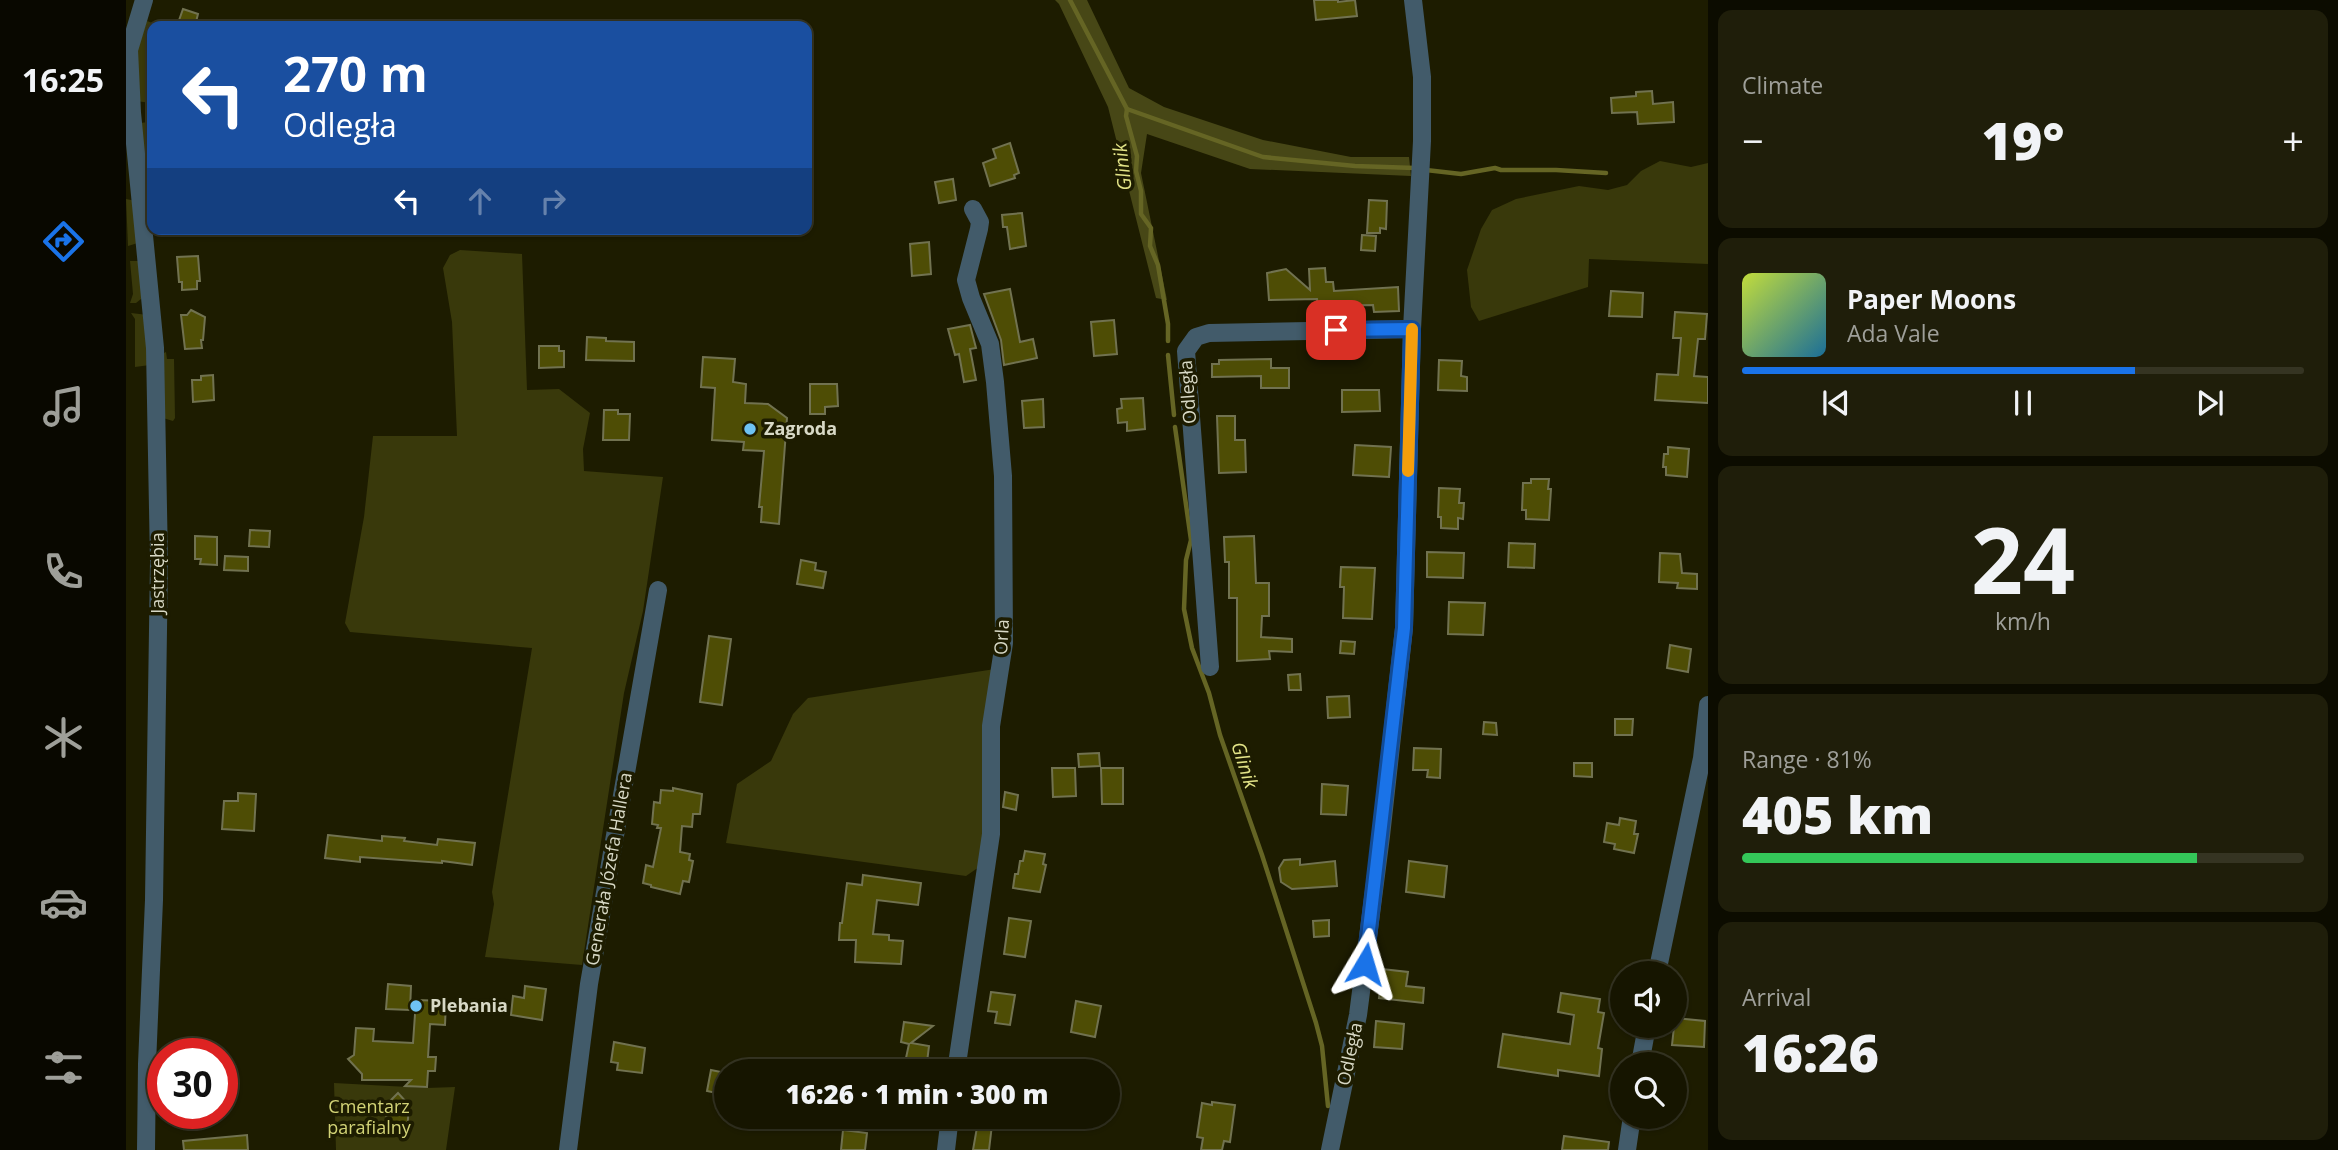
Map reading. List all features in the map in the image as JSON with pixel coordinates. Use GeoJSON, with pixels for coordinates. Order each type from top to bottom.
{"type":"FeatureCollection","features":[{"type":"Feature","properties":{"kind":"street","name":"Jastrzębia"},"geometry":{"type":"LineString","coordinates":[[144,0],[127,50],[155,348],[159,562],[154,887],[145,1101],[146,1150]]}},
{"type":"Feature","properties":{"kind":"street","name":"Odległa"},"geometry":{"type":"LineString","coordinates":[[1330,1150],[1358,1015],[1402,642],[1412,329],[1422,141],[1422,77],[1413,0]]}},
{"type":"Feature","properties":{"kind":"street","name":"Orla"},"geometry":{"type":"LineString","coordinates":[[958,1059],[991,834],[991,726],[1004,643],[1003,477],[995,382],[990,344],[966,280],[980,222],[973,209]]}},
{"type":"Feature","properties":{"kind":"street","name":"Odległa"},"geometry":{"type":"LineString","coordinates":[[1210,667],[1186,351],[1196,337],[1209,333],[1412,329]]}},
{"type":"Feature","properties":{"kind":"street","name":"Generała Józefa Hallera"},"geometry":{"type":"LineString","coordinates":[[568,1150],[589,984],[658,590]]}},
{"type":"Feature","properties":{"kind":"street"},"geometry":{"type":"LineString","coordinates":[[1660,961],[1702,758],[1708,705]]}},
{"type":"Feature","properties":{"kind":"street"},"geometry":{"type":"LineString","coordinates":[[946,1150],[948,1129]]}},
{"type":"Feature","properties":{"kind":"street"},"geometry":{"type":"LineString","coordinates":[[1627,1150],[1630,1129]]}},
{"type":"Feature","properties":{"kind":"green space"},"geometry":{"type":"Polygon","coordinates":[[[149,14],[147,102],[135,101],[134,61],[149,14]]]}},
{"type":"Feature","properties":{"kind":"green space"},"geometry":{"type":"Polygon","coordinates":[[[147,122],[147,164],[142,164],[137,123],[147,122]]]}},
{"type":"Feature","properties":{"kind":"green space"},"geometry":{"type":"Polygon","coordinates":[[[1660,161],[1691,167],[1708,163],[1708,264],[1589,259],[1588,287],[1479,321],[1471,307],[1467,270],[1481,229],[1492,210],[1516,199],[1579,186],[1608,190],[1627,185],[1641,171],[1660,161]]]}},
{"type":"Feature","properties":{"kind":"green space"},"geometry":{"type":"Polygon","coordinates":[[[126,199],[136,201],[141,242],[128,246],[126,199]]]}},
{"type":"Feature","properties":{"kind":"green space"},"geometry":{"type":"Polygon","coordinates":[[[460,250],[522,254],[527,390],[559,389],[590,413],[583,449],[584,471],[663,477],[643,611],[624,693],[582,965],[485,957],[494,904],[492,892],[532,648],[350,632],[345,623],[364,517],[373,436],[457,436],[452,322],[443,268],[450,255],[460,250]]]}},
{"type":"Feature","properties":{"kind":"green space"},"geometry":{"type":"Polygon","coordinates":[[[130,261],[142,261],[146,295],[136,303],[130,303],[133,294],[130,261]]]}},
{"type":"Feature","properties":{"kind":"green space"},"geometry":{"type":"Polygon","coordinates":[[[131,313],[148,315],[150,365],[135,367],[135,319],[131,313]]]}},
{"type":"Feature","properties":{"kind":"green space"},"geometry":{"type":"Polygon","coordinates":[[[166,352],[167,359],[174,359],[173,421],[163,418],[160,355],[166,352]]]}},
{"type":"Feature","properties":{"kind":"green space"},"geometry":{"type":"Polygon","coordinates":[[[995,669],[982,865],[966,876],[726,843],[737,784],[771,761],[793,714],[808,698],[995,669]]]}},
{"type":"Feature","properties":{"kind":"green space","name":"Cmentarz parafialny"},"geometry":{"type":"Polygon","coordinates":[[[334,1083],[455,1087],[446,1150],[336,1150],[334,1083]]]}},
{"type":"Feature","properties":{"kind":"shaded area"},"geometry":{"type":"Polygon","coordinates":[[[1055,0],[1087,0],[1129,88],[1164,107],[1263,140],[1351,157],[1409,157],[1411,176],[1250,169],[1147,134],[1141,173],[1167,300],[1156,298],[1108,107],[1055,0]]]}},
{"type":"Feature","properties":{"kind":"building"},"geometry":{"type":"Polygon","coordinates":[[[1314,0],[1355,0],[1357,16],[1316,20],[1314,0]]]}},
{"type":"Feature","properties":{"kind":"building"},"geometry":{"type":"Polygon","coordinates":[[[183,9],[198,14],[196,21],[179,21],[183,9]]]}},
{"type":"Feature","properties":{"kind":"building"},"geometry":{"type":"Polygon","coordinates":[[[1652,91],[1653,104],[1673,102],[1674,122],[1638,124],[1637,112],[1612,113],[1611,98],[1636,96],[1636,92],[1652,91]]]}},
{"type":"Feature","properties":{"kind":"building"},"geometry":{"type":"Polygon","coordinates":[[[1010,143],[1019,173],[1014,175],[1015,178],[990,186],[983,163],[996,158],[993,149],[1010,143]]]}},
{"type":"Feature","properties":{"kind":"building"},"geometry":{"type":"Polygon","coordinates":[[[953,179],[956,200],[939,203],[935,182],[953,179]]]}},
{"type":"Feature","properties":{"kind":"building"},"geometry":{"type":"Polygon","coordinates":[[[1369,200],[1387,201],[1386,229],[1380,228],[1380,233],[1367,233],[1369,200]]]}},
{"type":"Feature","properties":{"kind":"building"},"geometry":{"type":"Polygon","coordinates":[[[1022,213],[1026,246],[1010,249],[1007,227],[1003,227],[1002,215],[1022,213]]]}},
{"type":"Feature","properties":{"kind":"building"},"geometry":{"type":"Polygon","coordinates":[[[1362,235],[1376,236],[1375,251],[1361,250],[1362,235]]]}},
{"type":"Feature","properties":{"kind":"building"},"geometry":{"type":"Polygon","coordinates":[[[929,242],[931,274],[912,276],[910,244],[929,242]]]}},
{"type":"Feature","properties":{"kind":"building"},"geometry":{"type":"Polygon","coordinates":[[[198,256],[200,281],[197,281],[197,289],[182,290],[177,257],[198,256]]]}},
{"type":"Feature","properties":{"kind":"building"},"geometry":{"type":"Polygon","coordinates":[[[1325,268],[1326,282],[1333,282],[1334,291],[1398,287],[1399,311],[1374,312],[1373,305],[1318,306],[1317,299],[1269,300],[1267,273],[1286,269],[1310,290],[1309,269],[1325,268]]]}},
{"type":"Feature","properties":{"kind":"building"},"geometry":{"type":"Polygon","coordinates":[[[1010,289],[1020,342],[1033,339],[1037,358],[1004,365],[1001,340],[984,294],[1010,289]]]}},
{"type":"Feature","properties":{"kind":"building"},"geometry":{"type":"Polygon","coordinates":[[[1611,291],[1643,293],[1642,317],[1609,316],[1611,291]]]}},
{"type":"Feature","properties":{"kind":"building"},"geometry":{"type":"Polygon","coordinates":[[[191,310],[205,317],[202,348],[185,349],[181,315],[187,315],[191,310]]]}},
{"type":"Feature","properties":{"kind":"building"},"geometry":{"type":"Polygon","coordinates":[[[1675,312],[1707,314],[1705,339],[1698,339],[1694,376],[1708,377],[1708,403],[1655,400],[1657,374],[1678,375],[1681,338],[1673,338],[1675,312]]]}},
{"type":"Feature","properties":{"kind":"building"},"geometry":{"type":"Polygon","coordinates":[[[1114,320],[1117,354],[1094,356],[1091,322],[1114,320]]]}},
{"type":"Feature","properties":{"kind":"building"},"geometry":{"type":"Polygon","coordinates":[[[970,325],[976,348],[970,349],[976,380],[964,382],[959,354],[955,355],[948,329],[970,325]]]}},
{"type":"Feature","properties":{"kind":"building"},"geometry":{"type":"Polygon","coordinates":[[[587,337],[634,342],[634,361],[586,360],[587,337]]]}},
{"type":"Feature","properties":{"kind":"building"},"geometry":{"type":"Polygon","coordinates":[[[539,346],[559,346],[559,351],[564,351],[564,367],[539,368],[539,346]]]}},
{"type":"Feature","properties":{"kind":"building"},"geometry":{"type":"Polygon","coordinates":[[[703,357],[735,359],[733,382],[746,384],[745,403],[768,404],[787,418],[779,524],[761,522],[762,507],[759,507],[764,451],[743,450],[744,442],[712,440],[715,388],[701,387],[703,357]]]}},
{"type":"Feature","properties":{"kind":"building"},"geometry":{"type":"Polygon","coordinates":[[[1271,359],[1271,368],[1289,368],[1289,388],[1261,388],[1261,376],[1212,377],[1212,364],[1219,364],[1219,360],[1271,359]]]}},
{"type":"Feature","properties":{"kind":"building"},"geometry":{"type":"Polygon","coordinates":[[[1439,360],[1462,361],[1461,376],[1467,377],[1467,391],[1438,390],[1439,360]]]}},
{"type":"Feature","properties":{"kind":"building"},"geometry":{"type":"Polygon","coordinates":[[[213,375],[214,400],[193,402],[192,380],[213,375]]]}},
{"type":"Feature","properties":{"kind":"building"},"geometry":{"type":"Polygon","coordinates":[[[810,384],[837,384],[838,406],[825,407],[825,414],[810,414],[810,384]]]}},
{"type":"Feature","properties":{"kind":"building"},"geometry":{"type":"Polygon","coordinates":[[[1342,390],[1379,390],[1380,411],[1342,412],[1342,390]]]}},
{"type":"Feature","properties":{"kind":"building"},"geometry":{"type":"Polygon","coordinates":[[[1143,398],[1145,429],[1127,431],[1127,422],[1118,423],[1117,409],[1122,408],[1121,399],[1143,398]]]}},
{"type":"Feature","properties":{"kind":"building"},"geometry":{"type":"Polygon","coordinates":[[[1043,399],[1044,427],[1024,428],[1022,401],[1043,399]]]}},
{"type":"Feature","properties":{"kind":"building"},"geometry":{"type":"Polygon","coordinates":[[[604,410],[618,410],[618,414],[630,414],[629,440],[603,440],[604,410]]]}},
{"type":"Feature","properties":{"kind":"building"},"geometry":{"type":"Polygon","coordinates":[[[1217,416],[1235,416],[1235,440],[1245,440],[1246,472],[1219,473],[1217,416]]]}},
{"type":"Feature","properties":{"kind":"building"},"geometry":{"type":"Polygon","coordinates":[[[1355,445],[1391,447],[1389,477],[1353,475],[1355,445]]]}},
{"type":"Feature","properties":{"kind":"building"},"geometry":{"type":"Polygon","coordinates":[[[1668,447],[1689,449],[1687,477],[1666,475],[1666,467],[1663,467],[1664,454],[1668,454],[1668,447]]]}},
{"type":"Feature","properties":{"kind":"building"},"geometry":{"type":"Polygon","coordinates":[[[1531,479],[1549,479],[1549,520],[1526,519],[1526,510],[1522,510],[1523,483],[1531,483],[1531,479]]]}},
{"type":"Feature","properties":{"kind":"building"},"geometry":{"type":"Polygon","coordinates":[[[1439,488],[1460,489],[1459,503],[1464,503],[1463,519],[1458,518],[1458,529],[1441,528],[1441,517],[1438,517],[1439,488]]]}},
{"type":"Feature","properties":{"kind":"building"},"geometry":{"type":"Polygon","coordinates":[[[250,530],[270,531],[269,547],[249,546],[250,530]]]}},
{"type":"Feature","properties":{"kind":"building"},"geometry":{"type":"Polygon","coordinates":[[[195,536],[217,537],[217,565],[200,564],[201,559],[195,559],[195,536]]]}},
{"type":"Feature","properties":{"kind":"building"},"geometry":{"type":"Polygon","coordinates":[[[1254,536],[1256,583],[1269,583],[1269,616],[1262,616],[1261,637],[1292,639],[1292,652],[1269,651],[1270,659],[1237,661],[1237,598],[1229,598],[1229,562],[1225,562],[1224,537],[1254,536]]]}},
{"type":"Feature","properties":{"kind":"building"},"geometry":{"type":"Polygon","coordinates":[[[1509,543],[1535,544],[1534,568],[1508,567],[1509,543]]]}},
{"type":"Feature","properties":{"kind":"building"},"geometry":{"type":"Polygon","coordinates":[[[1427,552],[1464,553],[1463,578],[1427,577],[1427,552]]]}},
{"type":"Feature","properties":{"kind":"building"},"geometry":{"type":"Polygon","coordinates":[[[1660,553],[1680,554],[1682,573],[1697,574],[1697,589],[1677,588],[1678,583],[1659,582],[1660,553]]]}},
{"type":"Feature","properties":{"kind":"building"},"geometry":{"type":"Polygon","coordinates":[[[225,556],[248,557],[248,571],[224,570],[225,556]]]}},
{"type":"Feature","properties":{"kind":"building"},"geometry":{"type":"Polygon","coordinates":[[[801,560],[816,563],[815,570],[826,572],[823,588],[797,584],[801,560]]]}},
{"type":"Feature","properties":{"kind":"building"},"geometry":{"type":"Polygon","coordinates":[[[1341,567],[1375,568],[1372,619],[1343,618],[1344,587],[1340,587],[1341,567]]]}},
{"type":"Feature","properties":{"kind":"building"},"geometry":{"type":"Polygon","coordinates":[[[1449,602],[1485,603],[1483,635],[1448,634],[1449,602]]]}},
{"type":"Feature","properties":{"kind":"building"},"geometry":{"type":"Polygon","coordinates":[[[709,636],[731,639],[722,705],[700,702],[709,636]]]}},
{"type":"Feature","properties":{"kind":"building"},"geometry":{"type":"Polygon","coordinates":[[[1341,641],[1355,642],[1354,654],[1340,653],[1341,641]]]}},
{"type":"Feature","properties":{"kind":"building"},"geometry":{"type":"Polygon","coordinates":[[[1670,645],[1691,649],[1688,672],[1667,668],[1670,645]]]}},
{"type":"Feature","properties":{"kind":"building"},"geometry":{"type":"Polygon","coordinates":[[[1300,674],[1301,690],[1289,690],[1288,675],[1300,674]]]}},
{"type":"Feature","properties":{"kind":"building"},"geometry":{"type":"Polygon","coordinates":[[[1349,696],[1350,717],[1328,718],[1327,697],[1349,696]]]}},
{"type":"Feature","properties":{"kind":"building"},"geometry":{"type":"Polygon","coordinates":[[[1615,719],[1633,719],[1632,735],[1615,735],[1615,719]]]}},
{"type":"Feature","properties":{"kind":"building"},"geometry":{"type":"Polygon","coordinates":[[[1484,722],[1496,723],[1497,735],[1483,734],[1484,722]]]}},
{"type":"Feature","properties":{"kind":"building"},"geometry":{"type":"Polygon","coordinates":[[[1414,748],[1441,749],[1440,778],[1427,777],[1428,770],[1413,770],[1414,748]]]}},
{"type":"Feature","properties":{"kind":"building"},"geometry":{"type":"Polygon","coordinates":[[[1099,753],[1100,766],[1079,767],[1078,754],[1099,753]]]}},
{"type":"Feature","properties":{"kind":"building"},"geometry":{"type":"Polygon","coordinates":[[[1574,763],[1592,763],[1592,777],[1574,776],[1574,763]]]}},
{"type":"Feature","properties":{"kind":"building"},"geometry":{"type":"Polygon","coordinates":[[[1052,768],[1075,768],[1076,796],[1053,797],[1052,768]]]}},
{"type":"Feature","properties":{"kind":"building"},"geometry":{"type":"Polygon","coordinates":[[[1101,768],[1123,768],[1123,804],[1102,804],[1101,768]]]}},
{"type":"Feature","properties":{"kind":"building"},"geometry":{"type":"Polygon","coordinates":[[[1322,784],[1348,786],[1346,815],[1321,814],[1322,784]]]}},
{"type":"Feature","properties":{"kind":"building"},"geometry":{"type":"Polygon","coordinates":[[[673,788],[702,794],[700,814],[693,814],[692,827],[682,826],[680,852],[690,854],[689,860],[693,861],[689,882],[683,881],[680,894],[643,883],[646,865],[653,867],[661,828],[652,824],[654,802],[660,803],[661,790],[673,791],[673,788]]]}},
{"type":"Feature","properties":{"kind":"building"},"geometry":{"type":"Polygon","coordinates":[[[1005,792],[1018,795],[1016,810],[1003,807],[1005,792]]]}},
{"type":"Feature","properties":{"kind":"building"},"geometry":{"type":"Polygon","coordinates":[[[238,793],[256,794],[254,831],[222,829],[224,801],[238,801],[238,793]]]}},
{"type":"Feature","properties":{"kind":"building"},"geometry":{"type":"Polygon","coordinates":[[[1620,818],[1636,821],[1634,834],[1638,834],[1634,853],[1614,849],[1615,844],[1604,842],[1607,823],[1619,825],[1620,818]]]}},
{"type":"Feature","properties":{"kind":"building"},"geometry":{"type":"Polygon","coordinates":[[[328,835],[382,841],[382,836],[405,838],[404,841],[437,845],[438,839],[475,843],[472,865],[360,857],[360,862],[325,858],[328,835]]]}},
{"type":"Feature","properties":{"kind":"building"},"geometry":{"type":"Polygon","coordinates":[[[1025,851],[1045,854],[1043,864],[1046,865],[1040,892],[1013,888],[1015,874],[1018,874],[1025,851]]]}},
{"type":"Feature","properties":{"kind":"building"},"geometry":{"type":"Polygon","coordinates":[[[1300,859],[1300,865],[1335,861],[1337,886],[1292,889],[1281,882],[1279,868],[1284,860],[1300,859]]]}},
{"type":"Feature","properties":{"kind":"building"},"geometry":{"type":"Polygon","coordinates":[[[1409,861],[1447,866],[1444,897],[1406,892],[1409,861]]]}},
{"type":"Feature","properties":{"kind":"building"},"geometry":{"type":"Polygon","coordinates":[[[863,875],[921,883],[918,905],[877,900],[873,934],[889,935],[889,940],[903,941],[901,964],[855,962],[856,940],[839,940],[847,883],[862,885],[863,875]]]}},
{"type":"Feature","properties":{"kind":"building"},"geometry":{"type":"Polygon","coordinates":[[[1009,918],[1031,921],[1025,957],[1004,954],[1009,918]]]}},
{"type":"Feature","properties":{"kind":"building"},"geometry":{"type":"Polygon","coordinates":[[[1329,920],[1329,936],[1314,937],[1313,921],[1329,920]]]}},
{"type":"Feature","properties":{"kind":"building"},"geometry":{"type":"Polygon","coordinates":[[[1382,969],[1408,972],[1406,986],[1424,988],[1423,1003],[1379,998],[1382,969]]]}},
{"type":"Feature","properties":{"kind":"building"},"geometry":{"type":"Polygon","coordinates":[[[388,984],[411,986],[410,1010],[386,1009],[388,984]]]}},
{"type":"Feature","properties":{"kind":"building"},"geometry":{"type":"Polygon","coordinates":[[[525,986],[546,989],[542,1020],[511,1015],[513,996],[524,998],[525,986]]]}},
{"type":"Feature","properties":{"kind":"building"},"geometry":{"type":"Polygon","coordinates":[[[991,992],[1015,995],[1010,1025],[995,1023],[997,1012],[988,1011],[991,992]]]}},
{"type":"Feature","properties":{"kind":"building"},"geometry":{"type":"Polygon","coordinates":[[[1561,993],[1600,999],[1598,1012],[1604,1013],[1598,1048],[1602,1049],[1599,1076],[1558,1070],[1558,1076],[1498,1067],[1503,1034],[1570,1044],[1574,1015],[1558,1012],[1561,993]]]}},
{"type":"Feature","properties":{"kind":"building"},"geometry":{"type":"Polygon","coordinates":[[[416,1000],[446,1001],[445,1025],[430,1024],[428,1057],[436,1057],[435,1071],[428,1071],[427,1087],[405,1086],[411,1080],[362,1080],[362,1074],[348,1059],[354,1055],[356,1028],[374,1029],[373,1041],[413,1043],[416,1000]]]}},
{"type":"Feature","properties":{"kind":"building"},"geometry":{"type":"Polygon","coordinates":[[[1076,1001],[1101,1006],[1095,1037],[1071,1032],[1076,1001]]]}},
{"type":"Feature","properties":{"kind":"building"},"geometry":{"type":"Polygon","coordinates":[[[1687,1019],[1705,1021],[1704,1047],[1672,1045],[1673,1038],[1687,1038],[1687,1019]]]}},
{"type":"Feature","properties":{"kind":"building"},"geometry":{"type":"Polygon","coordinates":[[[1376,1021],[1404,1024],[1402,1049],[1374,1047],[1376,1021]]]}},
{"type":"Feature","properties":{"kind":"building"},"geometry":{"type":"Polygon","coordinates":[[[904,1022],[933,1026],[911,1043],[929,1046],[927,1059],[906,1058],[909,1044],[901,1042],[904,1022]]]}},
{"type":"Feature","properties":{"kind":"building"},"geometry":{"type":"Polygon","coordinates":[[[614,1042],[645,1048],[642,1073],[617,1070],[618,1063],[611,1062],[614,1042]]]}},
{"type":"Feature","properties":{"kind":"building"},"geometry":{"type":"Polygon","coordinates":[[[711,1070],[714,1071],[714,1092],[707,1091],[711,1070]]]}},
{"type":"Feature","properties":{"kind":"building"},"geometry":{"type":"Polygon","coordinates":[[[398,1093],[409,1105],[407,1132],[386,1130],[387,1104],[398,1093]]]}},
{"type":"Feature","properties":{"kind":"building"},"geometry":{"type":"Polygon","coordinates":[[[1212,1102],[1235,1105],[1230,1142],[1224,1141],[1222,1150],[1201,1150],[1203,1138],[1197,1137],[1202,1103],[1212,1105],[1212,1102]]]}},
{"type":"Feature","properties":{"kind":"building"},"geometry":{"type":"Polygon","coordinates":[[[977,1129],[991,1129],[989,1150],[973,1150],[977,1129]]]}},
{"type":"Feature","properties":{"kind":"building"},"geometry":{"type":"Polygon","coordinates":[[[843,1130],[867,1133],[865,1150],[841,1150],[843,1130]]]}},
{"type":"Feature","properties":{"kind":"building"},"geometry":{"type":"Polygon","coordinates":[[[247,1135],[248,1150],[184,1150],[183,1141],[247,1135]]]}},
{"type":"Feature","properties":{"kind":"building"},"geometry":{"type":"Polygon","coordinates":[[[1564,1136],[1609,1142],[1608,1150],[1562,1150],[1564,1136]]]}},
{"type":"Feature","properties":{"kind":"waterway","name":"Glinik"},"geometry":{"type":"LineString","coordinates":[[1070,0],[1127,109],[1126,116],[1137,156],[1141,214],[1151,228],[1150,246],[1158,265],[1168,324],[1168,341]]}},
{"type":"Feature","properties":{"kind":"waterway"},"geometry":{"type":"LineString","coordinates":[[1127,109],[1263,157],[1355,166],[1415,168]]}},
{"type":"Feature","properties":{"kind":"waterway","name":"Glinik"},"geometry":{"type":"LineString","coordinates":[[1426,170],[1461,174],[1495,168],[1606,173]]}},
{"type":"Feature","properties":{"kind":"waterway","name":"Glinik"},"geometry":{"type":"LineString","coordinates":[[1168,355],[1174,415]]}},
{"type":"Feature","properties":{"kind":"waterway","name":"Glinik"},"geometry":{"type":"LineString","coordinates":[[1175,427],[1191,540],[1186,560],[1184,609],[1192,648],[1316,1023],[1322,1046],[1328,1106]]}},
{"type":"Feature","properties":{"kind":"slow traffic"},"geometry":{"type":"LineString","coordinates":[[1408,471],[1412,329]]}},
{"type":"Feature","properties":{"kind":"place","name":"Zagroda"},"geometry":{"type":"Point","coordinates":[750,429]}},
{"type":"Feature","properties":{"kind":"place","name":"Plebania"},"geometry":{"type":"Point","coordinates":[416,1006]}},
{"type":"Feature","properties":{"kind":"route"},"geometry":{"type":"LineString","coordinates":[[1336,330],[1412,329],[1404,628],[1365,964]]}}]}
